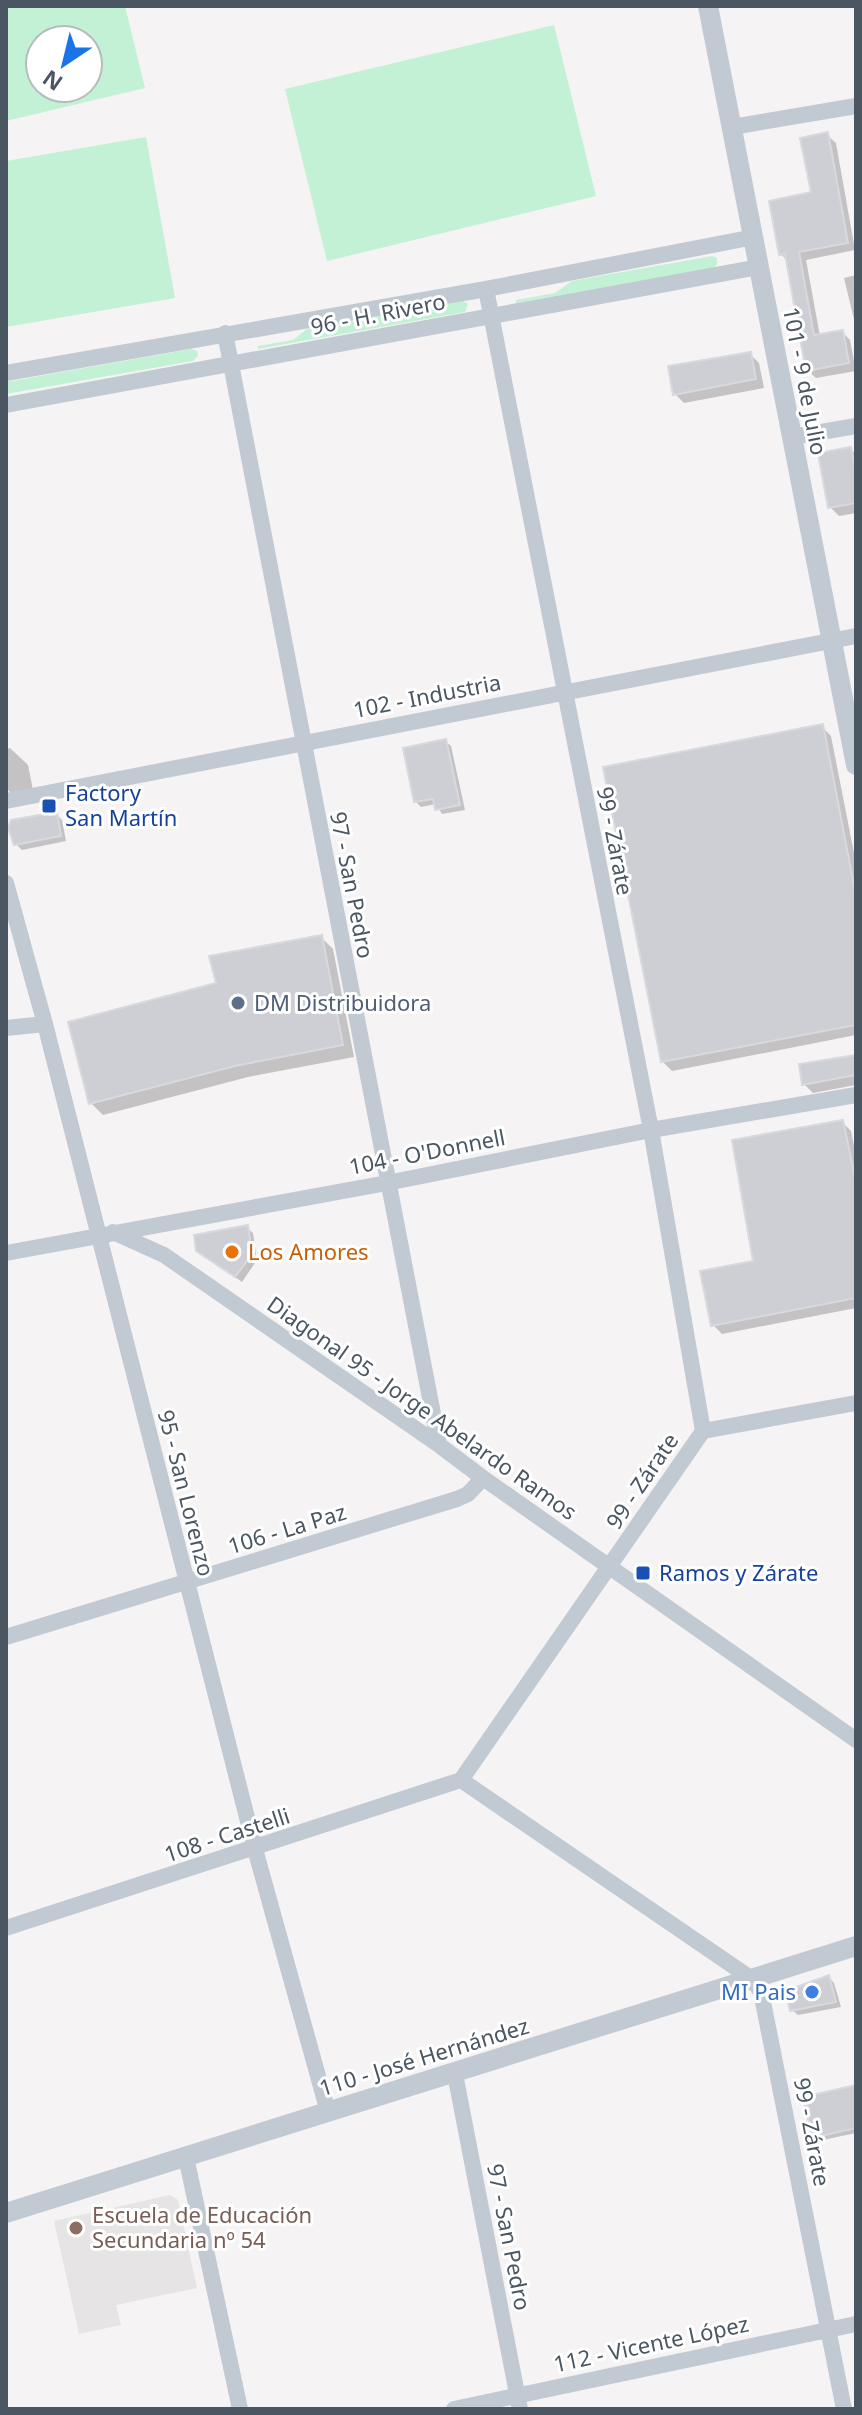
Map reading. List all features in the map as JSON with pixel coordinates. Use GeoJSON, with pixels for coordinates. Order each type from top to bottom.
{"type":"FeatureCollection","features":[{"type":"Feature","properties":{"kind":"street","name":"101 - 9 de Julio"},"geometry":{"type":"LineString","coordinates":[[708,6],[856,765]]}},
{"type":"Feature","properties":{"kind":"street"},"geometry":{"type":"LineString","coordinates":[[732,127],[856,106]]}},
{"type":"Feature","properties":{"kind":"street","name":"96 - H. Rivero"},"geometry":{"type":"LineString","coordinates":[[6,373],[486,289],[754,237]]}},
{"type":"Feature","properties":{"kind":"street","name":"96 - H. Rivero"},"geometry":{"type":"LineString","coordinates":[[6,405],[759,267]]}},
{"type":"Feature","properties":{"kind":"street","name":"99 - Zárate"},"geometry":{"type":"LineString","coordinates":[[461,1780],[703,1431],[651,1130],[486,289]]}},
{"type":"Feature","properties":{"kind":"street","name":"97 - San Pedro"},"geometry":{"type":"LineString","coordinates":[[225,333],[439,1445]]}},
{"type":"Feature","properties":{"kind":"street"},"geometry":{"type":"LineString","coordinates":[[792,437],[856,426]]}},
{"type":"Feature","properties":{"kind":"street","name":"102 - Industria"},"geometry":{"type":"LineString","coordinates":[[6,801],[856,636]]}},
{"type":"Feature","properties":{"kind":"street","name":"95 - San Lorenzo"},"geometry":{"type":"LineString","coordinates":[[6,883],[106,1234],[185,1584],[328,2112]]}},
{"type":"Feature","properties":{"kind":"street"},"geometry":{"type":"LineString","coordinates":[[6,1028],[45,1024]]}},
{"type":"Feature","properties":{"kind":"street","name":"104 - O'Donnell"},"geometry":{"type":"LineString","coordinates":[[6,1253],[387,1183],[651,1130],[856,1095]]}},
{"type":"Feature","properties":{"kind":"street","name":"Diagonal 95 - Jorge Abelardo Ramos"},"geometry":{"type":"LineString","coordinates":[[106,1234],[164,1255],[856,1740]]}},
{"type":"Feature","properties":{"kind":"street"},"geometry":{"type":"LineString","coordinates":[[703,1431],[856,1403]]}},
{"type":"Feature","properties":{"kind":"street","name":"106 - La Paz"},"geometry":{"type":"LineString","coordinates":[[6,1637],[457,1499],[468,1494],[483,1478]]}},
{"type":"Feature","properties":{"kind":"street"},"geometry":{"type":"LineString","coordinates":[[461,1780],[752,1979]]}},
{"type":"Feature","properties":{"kind":"street","name":"108 - Castelli"},"geometry":{"type":"LineString","coordinates":[[6,1928],[461,1780]]}},
{"type":"Feature","properties":{"kind":"street","name":"110 - José Hernández"},"geometry":{"type":"LineString","coordinates":[[6,2213],[856,1946]]}},
{"type":"Feature","properties":{"kind":"street","name":"99 - Zárate"},"geometry":{"type":"LineString","coordinates":[[752,1979],[765,2002],[844,2409]]}},
{"type":"Feature","properties":{"kind":"street","name":"97 - San Pedro"},"geometry":{"type":"LineString","coordinates":[[455,2074],[519,2402]]}},
{"type":"Feature","properties":{"kind":"street"},"geometry":{"type":"LineString","coordinates":[[186,2157],[240,2409]]}},
{"type":"Feature","properties":{"kind":"street","name":"112 - Vicente López"},"geometry":{"type":"LineString","coordinates":[[454,2409],[519,2402],[856,2324]]}},
{"type":"Feature","properties":{"kind":"shaded area"},"geometry":{"type":"Polygon","coordinates":[[[170,2195],[178,2200],[197,2288],[116,2305],[121,2325],[79,2334],[54,2221],[170,2195]]]}},
{"type":"Feature","properties":{"kind":"green space"},"geometry":{"type":"Polygon","coordinates":[[[6,6],[125,6],[145,88],[104,98],[104,24],[24,24],[24,104],[78,104],[6,121],[6,6]]]}},
{"type":"Feature","properties":{"kind":"green space"},"geometry":{"type":"Polygon","coordinates":[[[554,25],[596,196],[327,261],[285,89],[554,25]]]}},
{"type":"Feature","properties":{"kind":"green space"},"geometry":{"type":"Polygon","coordinates":[[[146,137],[175,298],[6,327],[6,161],[146,137]]]}},
{"type":"Feature","properties":{"kind":"green space"},"geometry":{"type":"Polygon","coordinates":[[[712,256],[717,258],[714,268],[516,303],[516,300],[555,293],[572,281],[712,256]]]}},
{"type":"Feature","properties":{"kind":"green space"},"geometry":{"type":"Polygon","coordinates":[[[463,301],[468,304],[465,312],[258,349],[258,346],[293,340],[307,329],[463,301]]]}},
{"type":"Feature","properties":{"kind":"green space"},"geometry":{"type":"Polygon","coordinates":[[[191,349],[197,351],[198,356],[193,361],[6,394],[6,382],[191,349]]]}},
{"type":"Feature","properties":{"kind":"building"},"geometry":{"type":"Polygon","coordinates":[[[828,132],[848,243],[799,252],[814,335],[843,330],[849,363],[806,371],[785,254],[779,255],[769,201],[811,192],[800,138],[828,132]]]}},
{"type":"Feature","properties":{"kind":"building"},"geometry":{"type":"Polygon","coordinates":[[[751,352],[756,379],[673,395],[668,366],[751,352]]]}},
{"type":"Feature","properties":{"kind":"building"},"geometry":{"type":"Polygon","coordinates":[[[851,447],[856,473],[856,503],[828,508],[818,453],[851,447]]]}},
{"type":"Feature","properties":{"kind":"building"},"geometry":{"type":"Polygon","coordinates":[[[823,724],[856,896],[856,1025],[661,1062],[603,767],[823,724]]]}},
{"type":"Feature","properties":{"kind":"building"},"geometry":{"type":"Polygon","coordinates":[[[446,739],[460,805],[435,810],[433,799],[414,802],[403,748],[446,739]]]}},
{"type":"Feature","properties":{"kind":"building"},"geometry":{"type":"Polygon","coordinates":[[[57,812],[61,836],[14,845],[8,828],[11,820],[57,812]]]}},
{"type":"Feature","properties":{"kind":"building","name":"DM Distribuidora"},"geometry":{"type":"Polygon","coordinates":[[[322,935],[343,1045],[235,1066],[89,1104],[68,1022],[216,983],[209,956],[322,935]]]}},
{"type":"Feature","properties":{"kind":"building"},"geometry":{"type":"Polygon","coordinates":[[[856,1055],[856,1075],[802,1085],[799,1064],[856,1055]]]}},
{"type":"Feature","properties":{"kind":"building"},"geometry":{"type":"Polygon","coordinates":[[[843,1120],[856,1182],[856,1298],[711,1326],[700,1271],[753,1261],[732,1140],[843,1120]]]}},
{"type":"Feature","properties":{"kind":"building"},"geometry":{"type":"Polygon","coordinates":[[[248,1225],[252,1254],[235,1277],[196,1251],[194,1235],[248,1225]]]}},
{"type":"Feature","properties":{"kind":"building","name":"MI Pais"},"geometry":{"type":"Polygon","coordinates":[[[829,1975],[836,2002],[790,2011],[787,1996],[792,1995],[791,1989],[829,1975]]]}},
{"type":"Feature","properties":{"kind":"building"},"geometry":{"type":"Polygon","coordinates":[[[856,2085],[856,2128],[812,2138],[803,2097],[856,2085]]]}},
{"type":"Feature","properties":{"kind":"place","name":"Factory San Martín"},"geometry":{"type":"Point","coordinates":[49,806]}},
{"type":"Feature","properties":{"kind":"place","name":"DM Distribuidora"},"geometry":{"type":"Point","coordinates":[238,1003]}},
{"type":"Feature","properties":{"kind":"place","name":"Los Amores"},"geometry":{"type":"Point","coordinates":[232,1252]}},
{"type":"Feature","properties":{"kind":"place","name":"Ramos y Zárate"},"geometry":{"type":"Point","coordinates":[643,1573]}},
{"type":"Feature","properties":{"kind":"place","name":"MI Pais"},"geometry":{"type":"Point","coordinates":[812,1992]}},
{"type":"Feature","properties":{"kind":"place","name":"Escuela de Educación Secundaria nº 54"},"geometry":{"type":"Point","coordinates":[76,2228]}}]}
